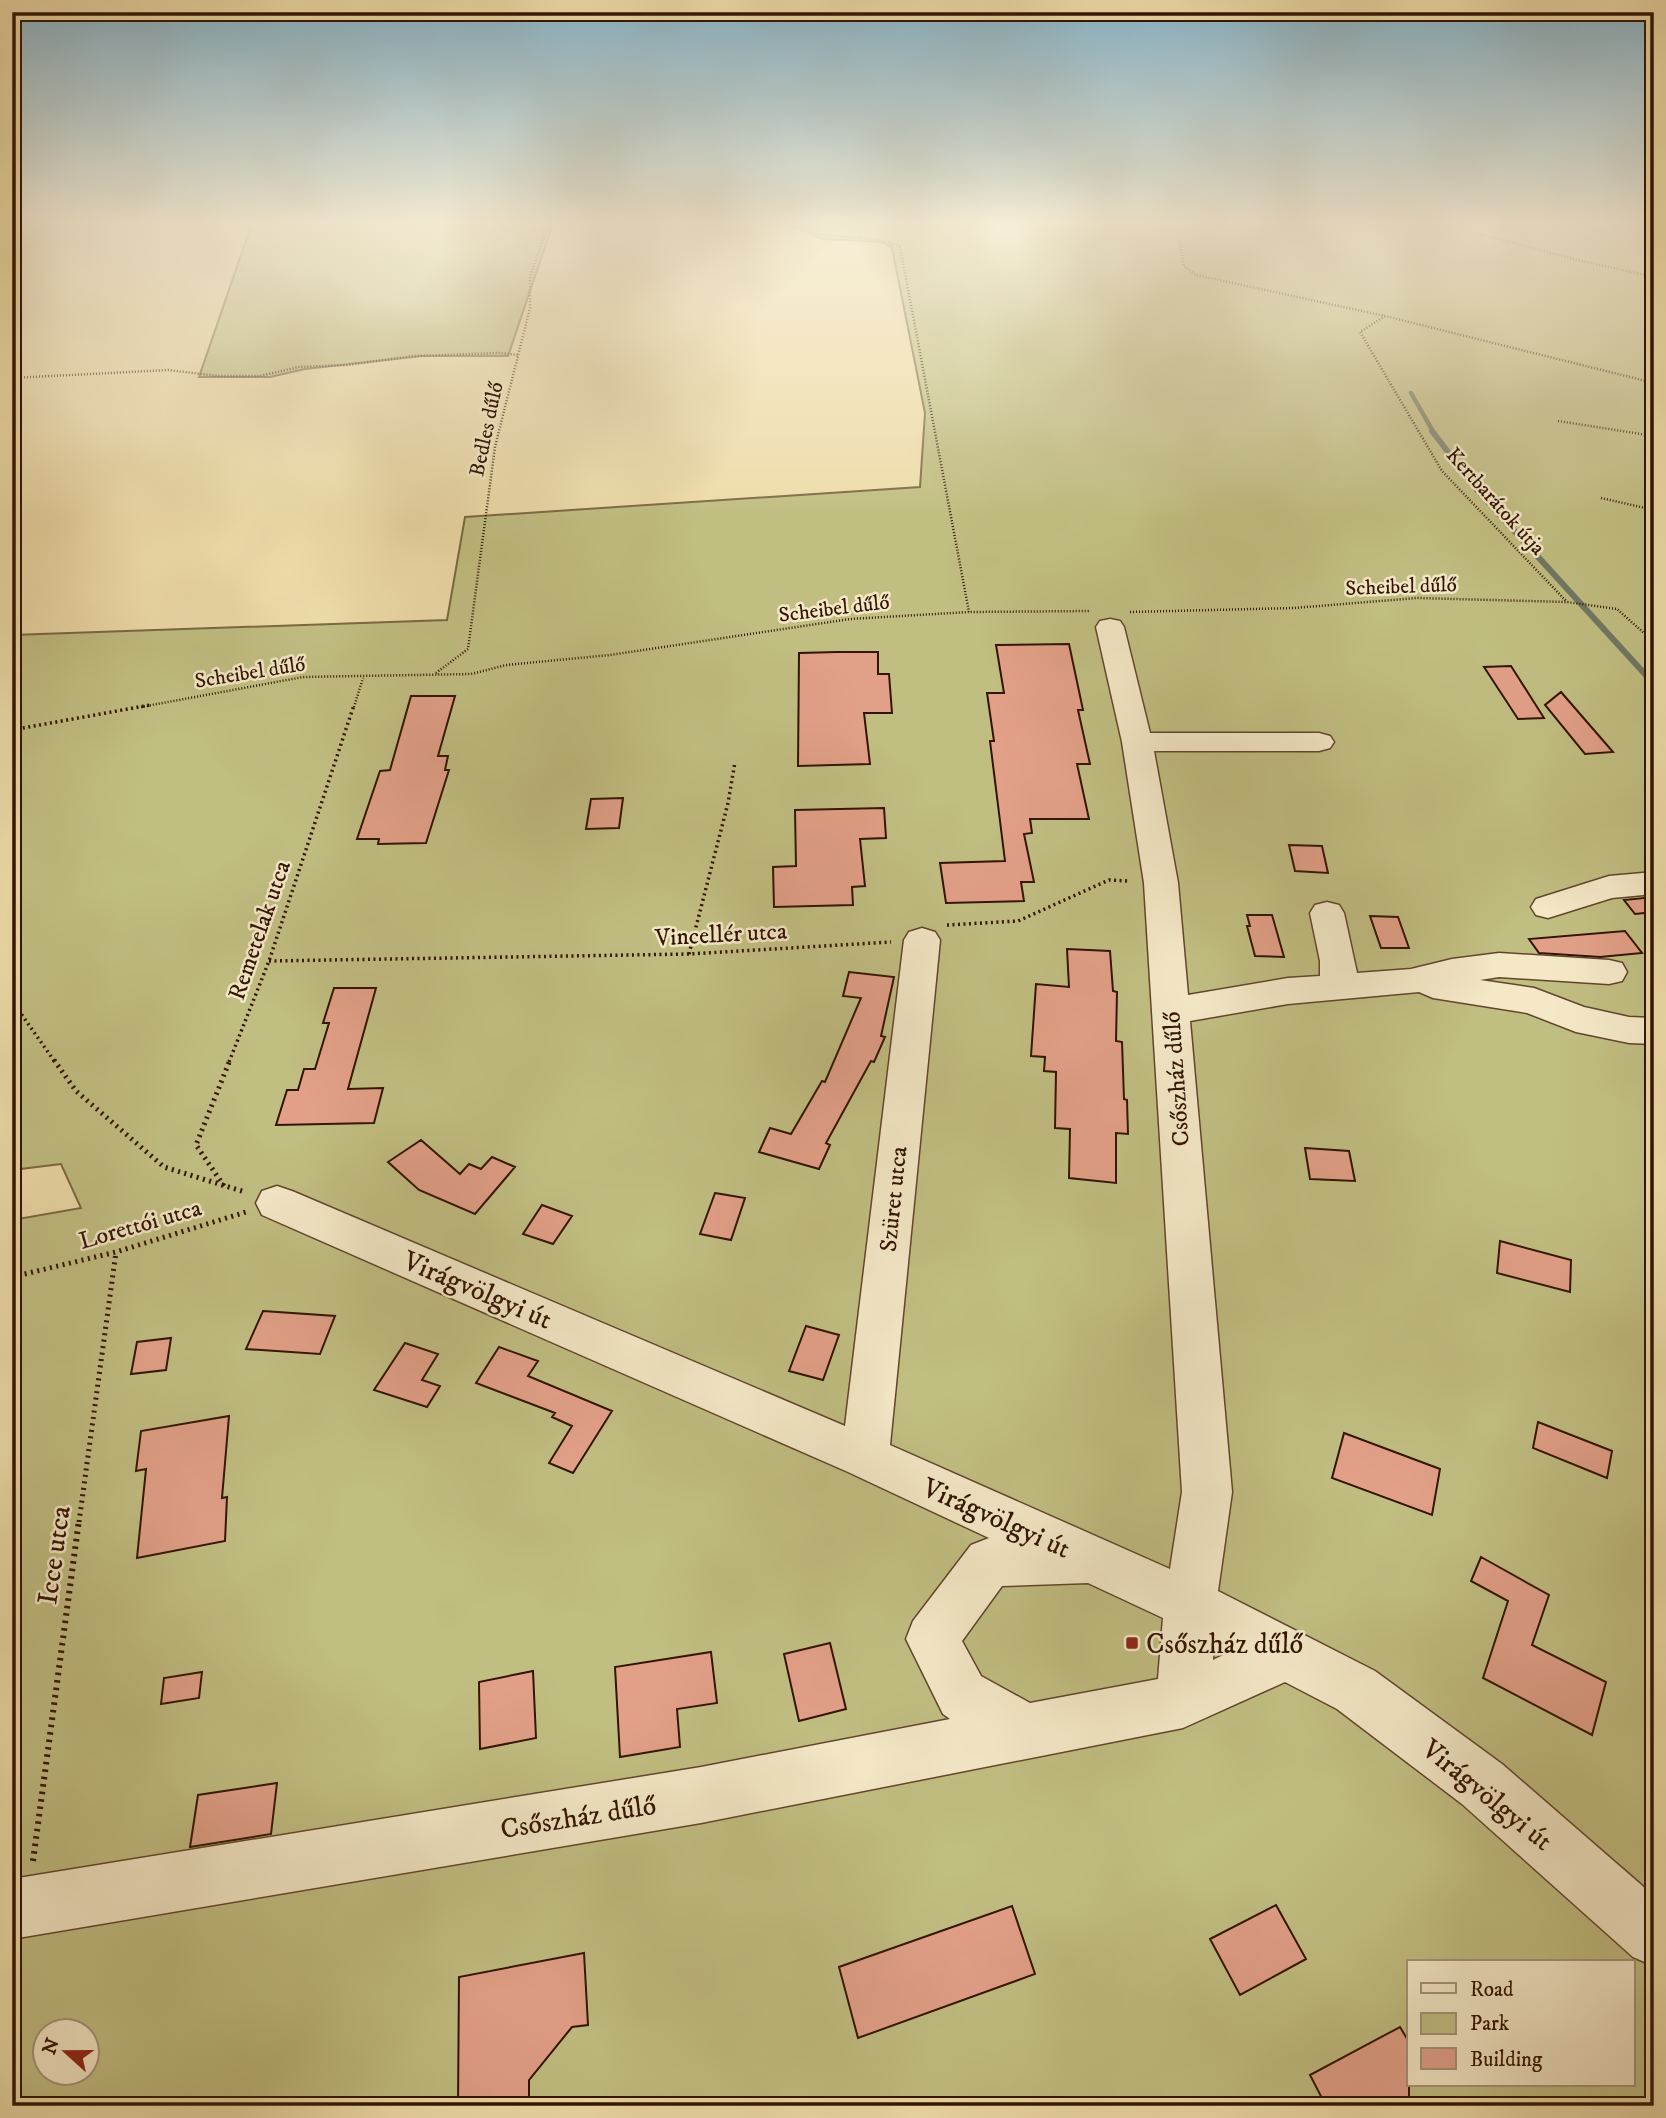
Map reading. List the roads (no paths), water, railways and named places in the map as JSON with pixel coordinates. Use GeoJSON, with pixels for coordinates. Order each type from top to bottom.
{"type":"FeatureCollection","features":[{"type":"Feature","properties":{"kind":"street","name":"Csőszház dűlő"},"geometry":{"type":"LineString","coordinates":[[1110,617],[1137,742],[1161,883],[1207,1492],[1190,1604],[1183,1701]]}},
{"type":"Feature","properties":{"kind":"street"},"geometry":{"type":"LineString","coordinates":[[1137,742],[1319,742]]}},
{"type":"Feature","properties":{"kind":"street"},"geometry":{"type":"LineString","coordinates":[[1548,907],[1609,887],[1654,883]]}},
{"type":"Feature","properties":{"kind":"street"},"geometry":{"type":"LineString","coordinates":[[1327,913],[1338,961],[1339,987]]}},
{"type":"Feature","properties":{"kind":"street","name":"Szüret utca"},"geometry":{"type":"LineString","coordinates":[[865,1457],[922,940]]}},
{"type":"Feature","properties":{"kind":"street"},"geometry":{"type":"LineString","coordinates":[[1171,1011],[1288,992],[1411,981],[1452,971],[1499,965],[1609,972]]}},
{"type":"Feature","properties":{"kind":"street"},"geometry":{"type":"LineString","coordinates":[[1411,981],[1534,1001],[1576,1019],[1629,1030],[1654,1031]]}},
{"type":"Feature","properties":{"kind":"street","name":"Virágvölgyi út"},"geometry":{"type":"LineString","coordinates":[[277,1203],[865,1457],[1190,1604],[1356,1690],[1482,1784],[1654,1936]]}},
{"type":"Feature","properties":{"kind":"street"},"geometry":{"type":"LineString","coordinates":[[1026,1731],[962,1695],[932,1639],[989,1562],[1095,1561]]}},
{"type":"Feature","properties":{"kind":"street","name":"Csőszház dűlő"},"geometry":{"type":"LineString","coordinates":[[19,1908],[701,1795],[1183,1701],[1286,1654]]}},
{"type":"Feature","properties":{"kind":"waterway"},"geometry":{"type":"LineString","coordinates":[[1411,393],[1434,433]]}},
{"type":"Feature","properties":{"kind":"waterway"},"geometry":{"type":"LineString","coordinates":[[1432,431],[1477,490],[1654,684]]}},
{"type":"Feature","properties":{"kind":"place","name":"Csőszház dűlő"},"geometry":{"type":"Point","coordinates":[1132,1643]}}]}
